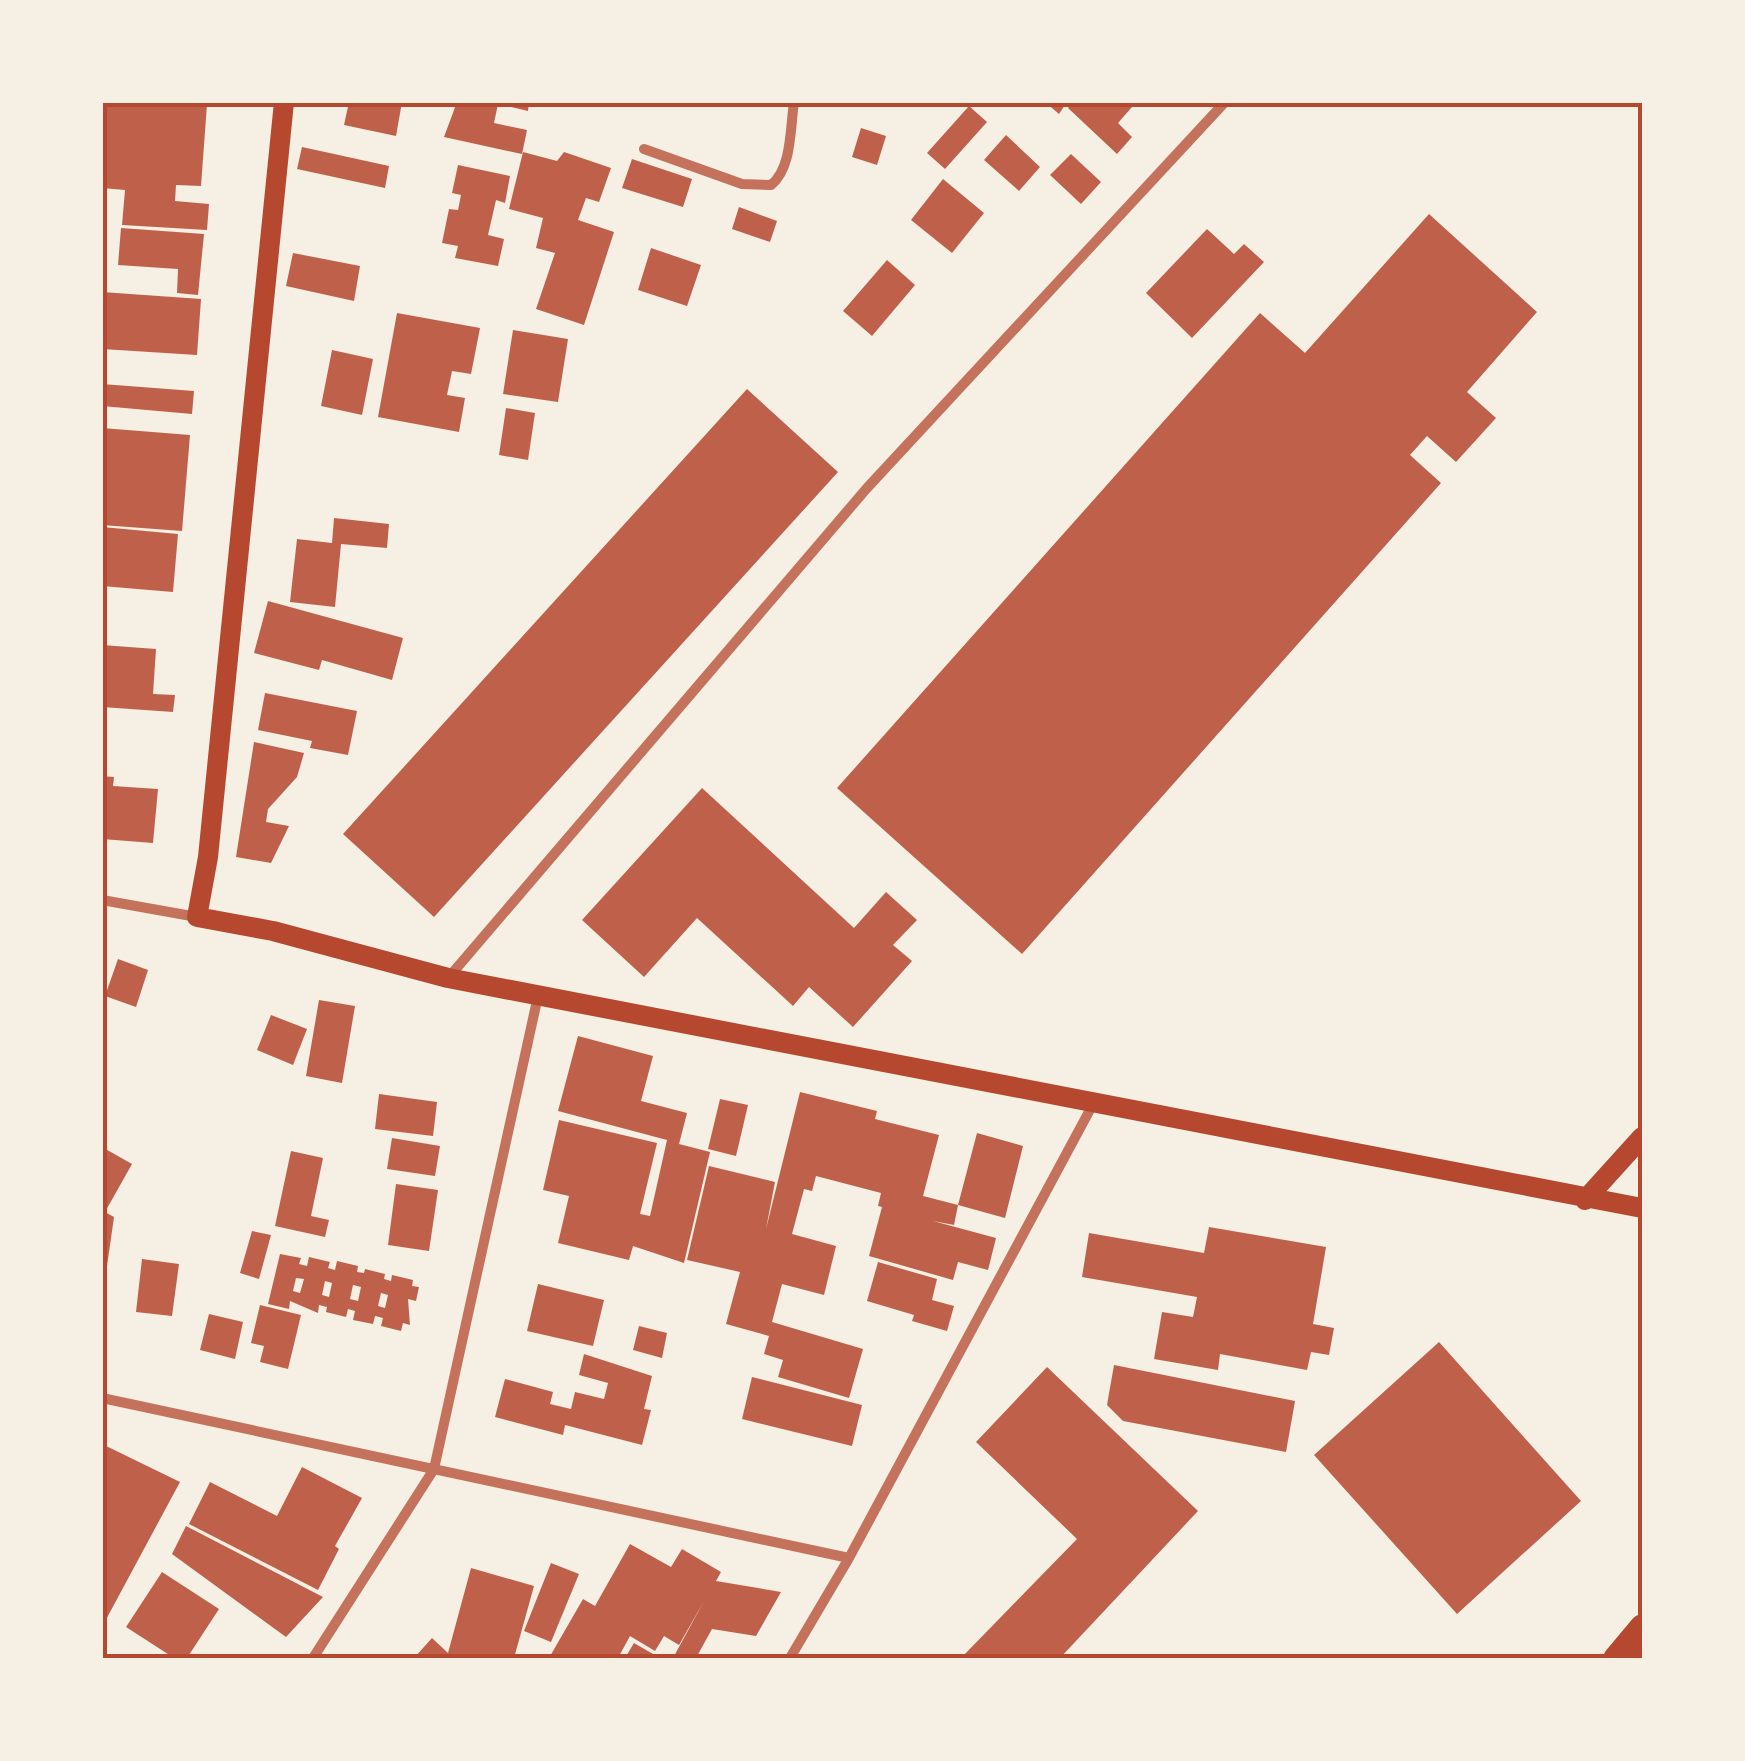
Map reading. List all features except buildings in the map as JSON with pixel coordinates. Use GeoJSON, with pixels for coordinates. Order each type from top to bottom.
{"type":"FeatureCollection","features":[{"type":"Feature","properties":{"kind":"main road"},"geometry":{"type":"LineString","coordinates":[[284,102],[208,857],[197,918],[273,932],[448,978],[1092,1106],[1642,1208]]}},
{"type":"Feature","properties":{"kind":"main road"},"geometry":{"type":"LineString","coordinates":[[1585,1200],[1642,1137]]}},
{"type":"Feature","properties":{"kind":"main road"},"geometry":{"type":"LineString","coordinates":[[1616,1658],[1642,1626]]}},
{"type":"Feature","properties":{"kind":"street"},"geometry":{"type":"LineString","coordinates":[[644,149],[742,184],[771,186],[781,178],[786,161],[794,102]]}},
{"type":"Feature","properties":{"kind":"street"},"geometry":{"type":"LineString","coordinates":[[448,978],[867,488],[1225,102]]}},
{"type":"Feature","properties":{"kind":"street"},"geometry":{"type":"LineString","coordinates":[[104,903],[197,918]]}},
{"type":"Feature","properties":{"kind":"street"},"geometry":{"type":"LineString","coordinates":[[312,1658],[434,1469],[538,995]]}},
{"type":"Feature","properties":{"kind":"street"},"geometry":{"type":"LineString","coordinates":[[790,1658],[849,1558],[1092,1106]]}},
{"type":"Feature","properties":{"kind":"street"},"geometry":{"type":"LineString","coordinates":[[102,1398],[849,1558]]}}]}
